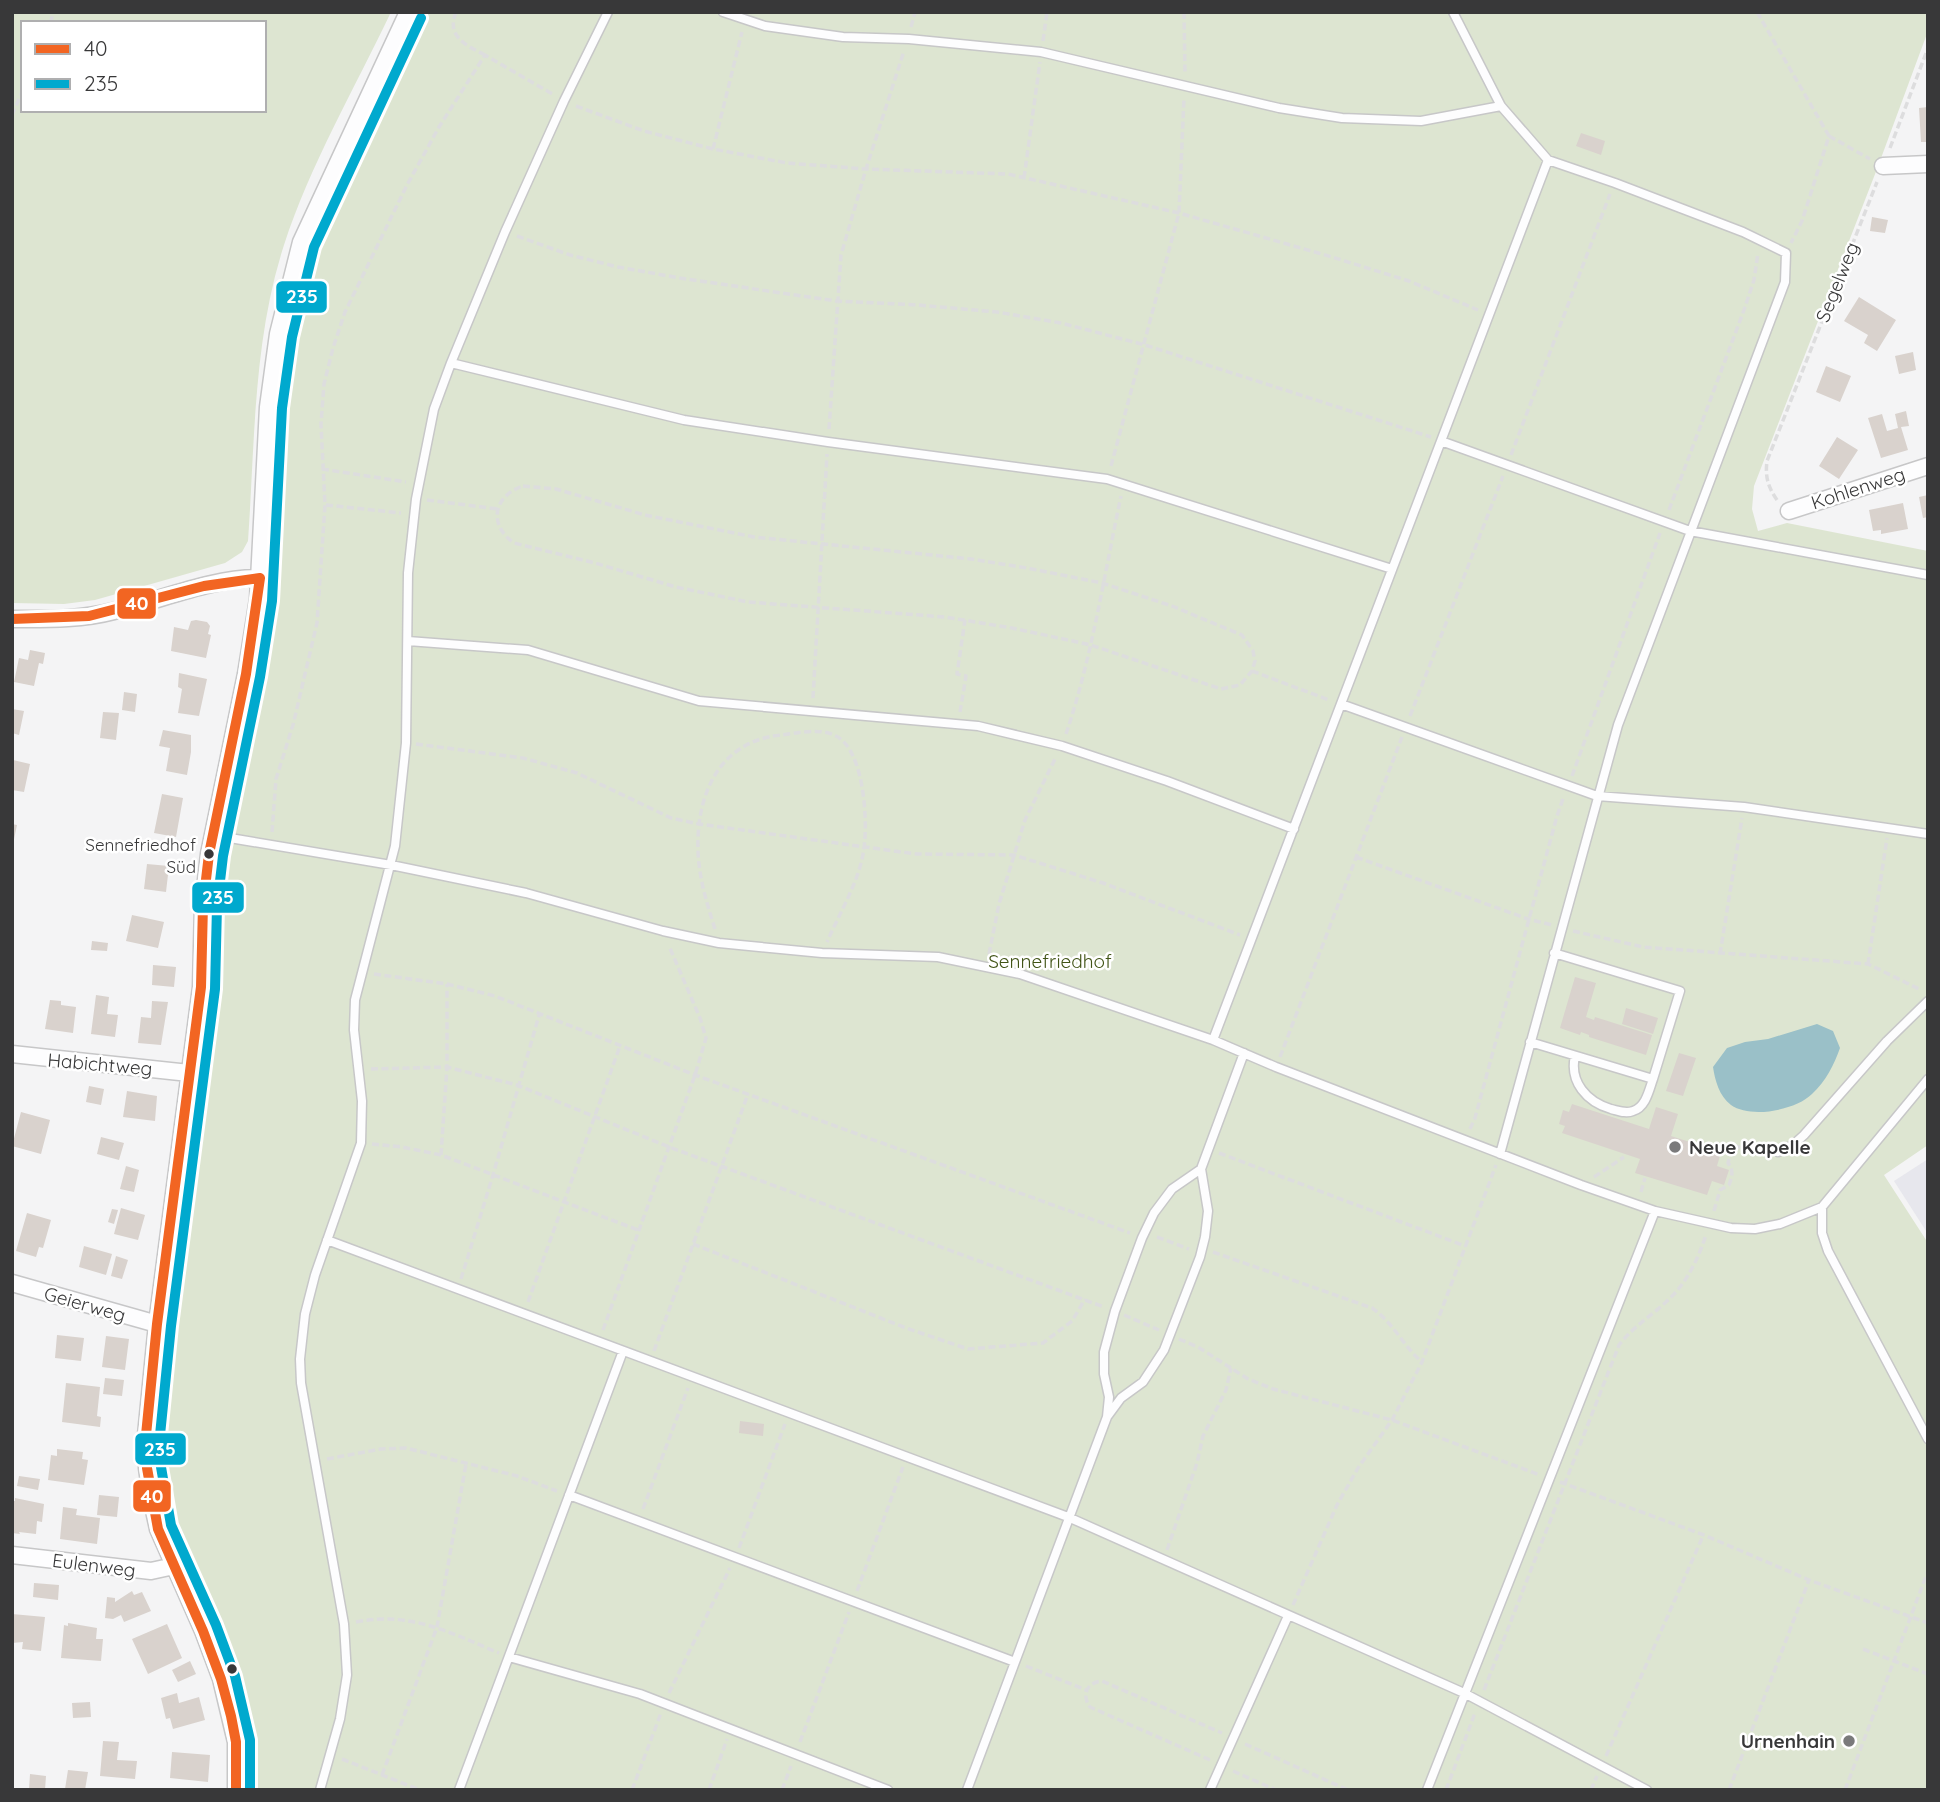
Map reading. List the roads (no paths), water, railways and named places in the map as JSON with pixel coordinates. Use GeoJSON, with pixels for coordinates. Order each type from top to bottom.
{"type":"FeatureCollection","features":[{"type":"Feature","properties":{"kind":"street"},"geometry":{"type":"LineString","coordinates":[[236,1790],[236,1742],[221,1679],[204,1631],[158,1529],[147,1468],[146,1435],[157,1324],[201,987],[203,905],[212,835],[246,674],[260,578],[268,407],[278,334],[301,242],[408,12]]}},
{"type":"Feature","properties":{"kind":"street"},"geometry":{"type":"LineString","coordinates":[[1883,166],[1928,164]]}},
{"type":"Feature","properties":{"kind":"street","name":"Kohlenweg"},"geometry":{"type":"LineString","coordinates":[[1789,511],[1928,466]]}},
{"type":"Feature","properties":{"kind":"street"},"geometry":{"type":"LineString","coordinates":[[12,619],[92,616],[228,580],[260,578]]}},
{"type":"Feature","properties":{"kind":"street","name":"Habichtweg"},"geometry":{"type":"LineString","coordinates":[[12,1054],[189,1073]]}},
{"type":"Feature","properties":{"kind":"street","name":"Geierweg"},"geometry":{"type":"LineString","coordinates":[[12,1283],[157,1324]]}},
{"type":"Feature","properties":{"kind":"street","name":"Eulenweg"},"geometry":{"type":"LineString","coordinates":[[12,1555],[151,1571],[174,1566]]}},
{"type":"Feature","properties":{"kind":"lane"},"geometry":{"type":"LineString","coordinates":[[320,1790],[340,1719],[347,1675],[344,1624],[314,1462],[301,1383],[300,1359],[305,1314],[327,1240],[361,1143],[362,1101],[354,1030],[355,1000],[391,865],[406,743],[408,573],[416,499],[434,409],[451,363],[505,232],[564,101],[608,12]]}},
{"type":"Feature","properties":{"kind":"lane"},"geometry":{"type":"LineString","coordinates":[[723,12],[765,26],[843,37],[909,38],[1041,52],[1279,108],[1342,118],[1421,121],[1501,107]]}},
{"type":"Feature","properties":{"kind":"lane"},"geometry":{"type":"LineString","coordinates":[[1453,12],[1501,107],[1548,160],[1615,183],[1760,240],[1786,253],[1785,282],[1618,724],[1500,1154]]}},
{"type":"Feature","properties":{"kind":"lane"},"geometry":{"type":"LineString","coordinates":[[1213,1040],[1548,160]]}},
{"type":"Feature","properties":{"kind":"lane"},"geometry":{"type":"LineString","coordinates":[[451,363],[684,420],[1107,480],[1392,569]]}},
{"type":"Feature","properties":{"kind":"lane"},"geometry":{"type":"LineString","coordinates":[[1441,441],[1690,531],[1928,575]]}},
{"type":"Feature","properties":{"kind":"lane"},"geometry":{"type":"LineString","coordinates":[[408,641],[528,650],[699,701],[978,726],[1062,746],[1167,781],[1294,829]]}},
{"type":"Feature","properties":{"kind":"lane"},"geometry":{"type":"LineString","coordinates":[[1341,705],[1597,796],[1744,807],[1928,834]]}},
{"type":"Feature","properties":{"kind":"lane"},"geometry":{"type":"LineString","coordinates":[[212,835],[391,865],[526,893],[663,931],[719,943],[822,953],[938,957],[1020,974],[1213,1040],[1276,1068],[1581,1185],[1710,1225],[1755,1229],[1804,1216],[1822,1207],[1928,1079]]}},
{"type":"Feature","properties":{"kind":"lane"},"geometry":{"type":"LineString","coordinates":[[1554,953],[1680,991],[1647,1098],[1635,1111],[1624,1113],[1601,1107],[1585,1095],[1575,1077],[1575,1056]]}},
{"type":"Feature","properties":{"kind":"lane"},"geometry":{"type":"LineString","coordinates":[[1778,1152],[1793,1145],[1804,1135],[1887,1041],[1928,1001]]}},
{"type":"Feature","properties":{"kind":"lane"},"geometry":{"type":"LineString","coordinates":[[1530,1042],[1653,1079]]}},
{"type":"Feature","properties":{"kind":"lane"},"geometry":{"type":"LineString","coordinates":[[967,1790],[1107,1417],[1121,1398],[1143,1382],[1164,1350],[1202,1251],[1208,1211],[1201,1169],[1244,1053]]}},
{"type":"Feature","properties":{"kind":"lane"},"geometry":{"type":"LineString","coordinates":[[1107,1417],[1109,1396],[1104,1374],[1104,1352],[1115,1311],[1143,1235],[1154,1213],[1172,1189],[1201,1169]]}},
{"type":"Feature","properties":{"kind":"lane"},"geometry":{"type":"LineString","coordinates":[[1822,1207],[1822,1233],[1828,1251],[1928,1439]]}},
{"type":"Feature","properties":{"kind":"lane"},"geometry":{"type":"LineString","coordinates":[[1427,1790],[1655,1210]]}},
{"type":"Feature","properties":{"kind":"lane"},"geometry":{"type":"LineString","coordinates":[[327,1240],[1068,1517],[1464,1693],[1647,1790]]}},
{"type":"Feature","properties":{"kind":"lane"},"geometry":{"type":"LineString","coordinates":[[459,1790],[623,1351]]}},
{"type":"Feature","properties":{"kind":"lane"},"geometry":{"type":"LineString","coordinates":[[569,1495],[1015,1662]]}},
{"type":"Feature","properties":{"kind":"lane"},"geometry":{"type":"LineString","coordinates":[[1210,1790],[1288,1616]]}},
{"type":"Feature","properties":{"kind":"lane"},"geometry":{"type":"LineString","coordinates":[[509,1657],[640,1694],[888,1790]]}},
{"type":"Feature","properties":{"kind":"water"},"geometry":{"type":"Polygon","coordinates":[[[1817,1024],[1833,1031],[1840,1048],[1821,1084],[1805,1100],[1785,1108],[1761,1112],[1740,1109],[1723,1097],[1713,1067],[1727,1048],[1817,1024]]]}},
{"type":"Feature","properties":{"kind":"place","name":"Sennefriedhof Süd"},"geometry":{"type":"Point","coordinates":[209,854]}},
{"type":"Feature","properties":{"kind":"place","name":"Neue Kapelle"},"geometry":{"type":"Point","coordinates":[1675,1147]}},
{"type":"Feature","properties":{"kind":"place","name":"Urnenhain"},"geometry":{"type":"Point","coordinates":[1849,1741]}},
{"type":"Feature","properties":{"kind":"park label","name":"Sennefriedhof"},"geometry":{"type":"Point","coordinates":[1050,961]}}]}
